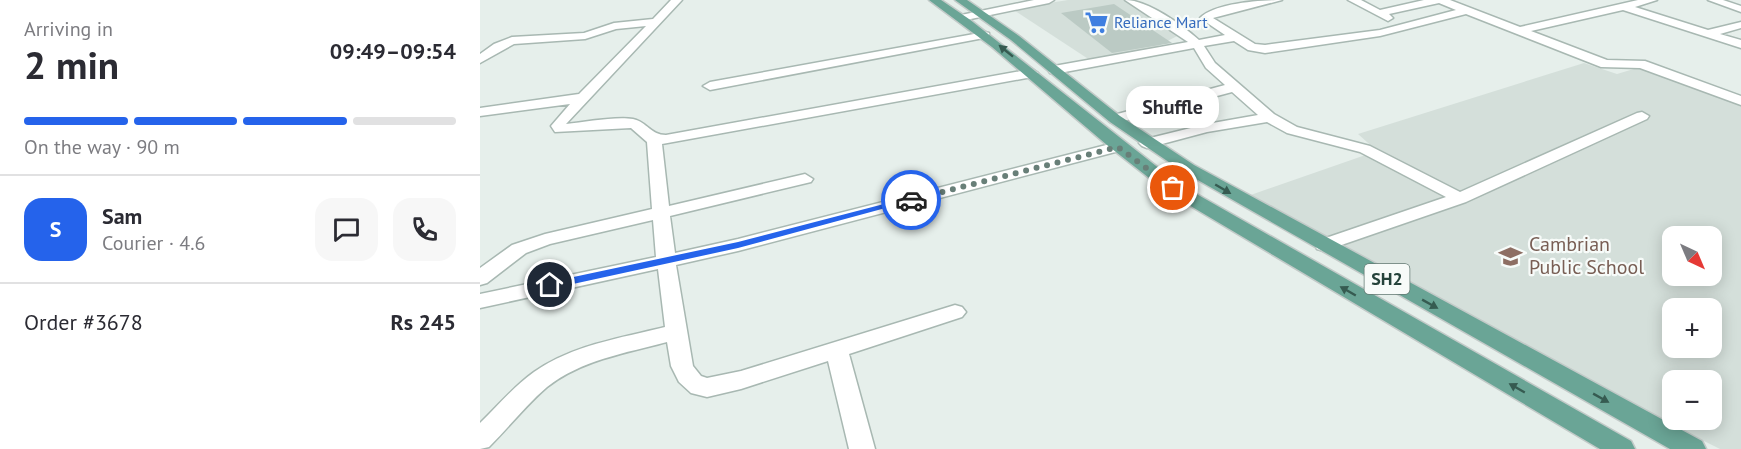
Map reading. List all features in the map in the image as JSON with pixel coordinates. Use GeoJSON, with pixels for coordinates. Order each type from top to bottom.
{"type":"FeatureCollection","features":[{"type":"Feature","properties":{"kind":"main road","name":"SH2"},"geometry":{"type":"LineString","coordinates":[[934,0],[985,35],[1118,147],[1173,188],[1622,449]]}},
{"type":"Feature","properties":{"kind":"main road","name":"SH2"},"geometry":{"type":"LineString","coordinates":[[960,0],[981,13],[1115,119],[1224,190],[1693,449]]}},
{"type":"Feature","properties":{"kind":"street"},"geometry":{"type":"LineString","coordinates":[[677,0],[560,122],[558,126],[560,129],[630,123],[638,125],[646,137],[654,141],[695,136],[1032,73]]}},
{"type":"Feature","properties":{"kind":"street"},"geometry":{"type":"LineString","coordinates":[[961,18],[1049,0]]}},
{"type":"Feature","properties":{"kind":"street"},"geometry":{"type":"LineString","coordinates":[[1130,0],[1167,21],[1197,44],[1210,65],[1269,117],[1292,130],[1365,148],[1460,198]]}},
{"type":"Feature","properties":{"kind":"street"},"geometry":{"type":"LineString","coordinates":[[1230,0],[1244,7]]}},
{"type":"Feature","properties":{"kind":"street"},"geometry":{"type":"LineString","coordinates":[[1277,0],[1213,14],[1206,18],[1235,37],[1265,50],[1349,39],[1406,27],[1467,10]]}},
{"type":"Feature","properties":{"kind":"street"},"geometry":{"type":"LineString","coordinates":[[1353,0],[1406,27]]}},
{"type":"Feature","properties":{"kind":"street"},"geometry":{"type":"LineString","coordinates":[[1379,13],[1439,0],[1605,64],[1641,64],[1741,101]]}},
{"type":"Feature","properties":{"kind":"street"},"geometry":{"type":"LineString","coordinates":[[1521,30],[1652,0]]}},
{"type":"Feature","properties":{"kind":"street"},"geometry":{"type":"LineString","coordinates":[[1713,0],[1741,9]]}},
{"type":"Feature","properties":{"kind":"street"},"geometry":{"type":"LineString","coordinates":[[1623,7],[1741,44]]}},
{"type":"Feature","properties":{"kind":"street"},"geometry":{"type":"LineString","coordinates":[[480,59],[498,46],[512,41],[585,36],[614,26],[655,22]]}},
{"type":"Feature","properties":{"kind":"street"},"geometry":{"type":"LineString","coordinates":[[1708,33],[1741,25]]}},
{"type":"Feature","properties":{"kind":"street"},"geometry":{"type":"LineString","coordinates":[[710,86],[985,35]]}},
{"type":"Feature","properties":{"kind":"street"},"geometry":{"type":"LineString","coordinates":[[1054,70],[1235,37]]}},
{"type":"Feature","properties":{"kind":"street"},"geometry":{"type":"LineString","coordinates":[[1115,119],[1234,87]]}},
{"type":"Feature","properties":{"kind":"street"},"geometry":{"type":"LineString","coordinates":[[480,112],[583,98]]}},
{"type":"Feature","properties":{"kind":"street"},"geometry":{"type":"LineString","coordinates":[[1324,244],[1460,198],[1642,116]]}},
{"type":"Feature","properties":{"kind":"street"},"geometry":{"type":"LineString","coordinates":[[1148,142],[1206,128],[1269,117]]}},
{"type":"Feature","properties":{"kind":"street"},"geometry":{"type":"LineString","coordinates":[[654,141],[660,213],[682,366],[688,380],[700,387],[716,387],[956,312]]}},
{"type":"Feature","properties":{"kind":"street"},"geometry":{"type":"LineString","coordinates":[[480,301],[738,245],[1118,147]]}},
{"type":"Feature","properties":{"kind":"street"},"geometry":{"type":"LineString","coordinates":[[480,278],[519,249],[579,230],[805,179]]}},
{"type":"Feature","properties":{"kind":"street"},"geometry":{"type":"LineString","coordinates":[[480,439],[528,390],[550,373],[579,359],[676,332]]}},
{"type":"Feature","properties":{"kind":"street"},"geometry":{"type":"LineString","coordinates":[[836,349],[862,449]]}},
{"type":"Feature","properties":{"kind":"shaded area","name":"Reliance Mart"},"geometry":{"type":"Polygon","coordinates":[[[1068,0],[1124,0],[1181,34],[1131,60],[1099,66],[1012,9],[1068,0]]]}},
{"type":"Feature","properties":{"kind":"shaded area","name":"Cambrian Public School"},"geometry":{"type":"Polygon","coordinates":[[[1584,63],[1617,74],[1647,65],[1741,103],[1741,449],[1720,449],[1682,430],[1722,430],[1722,370],[1662,370],[1662,420],[1488,333],[1242,198],[1377,151],[1358,134],[1584,63]]]}},
{"type":"Feature","properties":{"kind":"building"},"geometry":{"type":"Polygon","coordinates":[[[1114,4],[1172,43],[1112,53],[1061,13],[1114,4]]]}},
{"type":"Feature","properties":{"kind":"way so far"},"geometry":{"type":"LineString","coordinates":[[911,200],[1118,147],[1173,188]]}},
{"type":"Feature","properties":{"kind":"place","name":"Reliance Mart"},"geometry":{"type":"Point","coordinates":[1096,22]}},
{"type":"Feature","properties":{"kind":"place","name":"Shuffle"},"geometry":{"type":"Point","coordinates":[1173,188]}},
{"type":"Feature","properties":{"kind":"place","name":"Cambrian Public School"},"geometry":{"type":"Point","coordinates":[1511,256]}},
{"type":"Feature","properties":{"kind":"route"},"geometry":{"type":"LineString","coordinates":[[550,285],[738,245],[911,200]]}}]}
